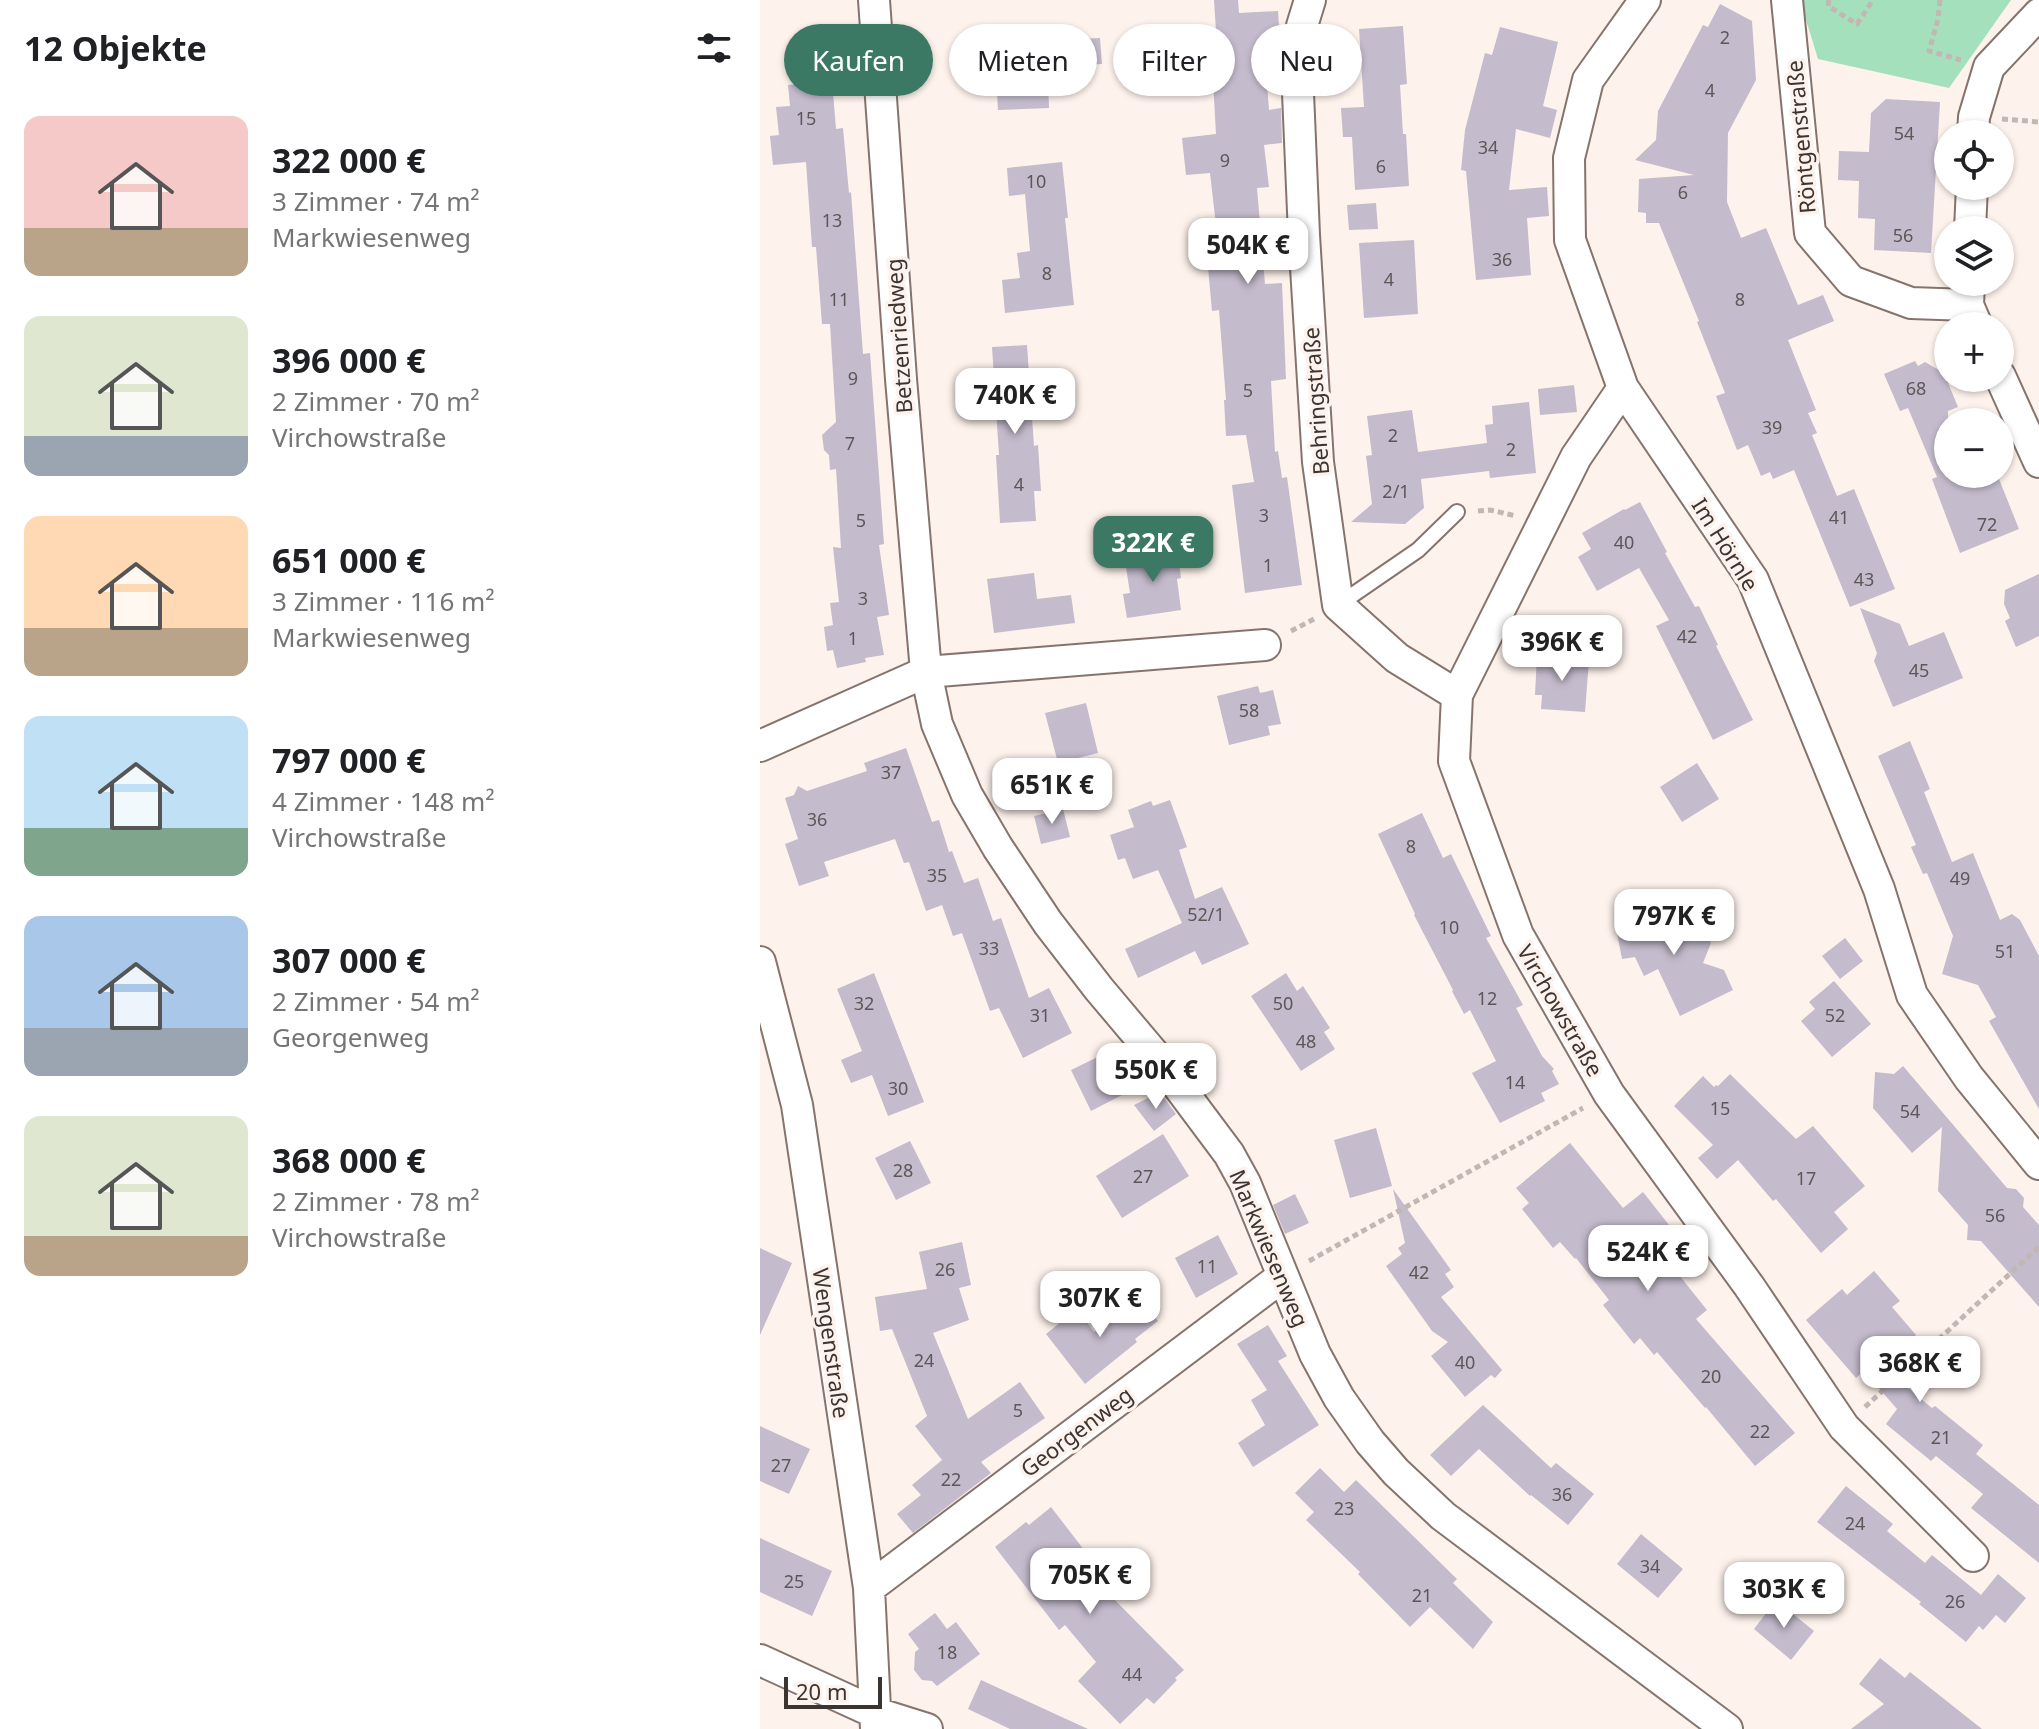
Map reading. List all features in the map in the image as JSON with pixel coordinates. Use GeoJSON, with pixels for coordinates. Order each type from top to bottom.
{"type":"FeatureCollection","features":[{"type":"Feature","properties":{"kind":"street","name":"Betzenriedweg"},"geometry":{"type":"LineString","coordinates":[[874,0],[926,672]]}},
{"type":"Feature","properties":{"kind":"street","name":"Behringstraße"},"geometry":{"type":"LineString","coordinates":[[1310,0],[1302,26],[1298,93],[1304,235],[1318,462],[1338,605]]}},
{"type":"Feature","properties":{"kind":"street","name":"Im Hörnle"},"geometry":{"type":"LineString","coordinates":[[1645,0],[1588,80],[1569,158],[1570,240],[1623,388],[1753,580],[1879,889],[1912,995],[1969,1078],[2039,1164]]}},
{"type":"Feature","properties":{"kind":"street","name":"Röntgenstraße"},"geometry":{"type":"LineString","coordinates":[[1787,0],[1810,233],[1851,281],[1911,303],[1971,304]]}},
{"type":"Feature","properties":{"kind":"street"},"geometry":{"type":"LineString","coordinates":[[1974,120],[1989,67],[2039,14]]}},
{"type":"Feature","properties":{"kind":"street","name":"Virchowstraße"},"geometry":{"type":"LineString","coordinates":[[1623,388],[1576,457],[1457,695],[1454,761],[1518,935],[1609,1094],[1749,1286],[1844,1427],[1973,1556]]}},
{"type":"Feature","properties":{"kind":"street"},"geometry":{"type":"LineString","coordinates":[[2007,392],[2039,462]]}},
{"type":"Feature","properties":{"kind":"street"},"geometry":{"type":"LineString","coordinates":[[1338,605],[1397,658],[1457,695]]}},
{"type":"Feature","properties":{"kind":"street"},"geometry":{"type":"LineString","coordinates":[[760,746],[926,672],[1265,645]]}},
{"type":"Feature","properties":{"kind":"street","name":"Markwiesenweg"},"geometry":{"type":"LineString","coordinates":[[926,672],[937,724],[967,795],[1048,923],[1168,1071],[1229,1154],[1245,1183],[1315,1354],[1370,1442],[1396,1472],[1443,1516],[1727,1729]]}},
{"type":"Feature","properties":{"kind":"street","name":"Wengenstraße"},"geometry":{"type":"LineString","coordinates":[[760,962],[797,1105],[869,1588],[876,1721]]}},
{"type":"Feature","properties":{"kind":"street","name":"Georgenweg"},"geometry":{"type":"LineString","coordinates":[[869,1588],[1283,1276]]}},
{"type":"Feature","properties":{"kind":"street"},"geometry":{"type":"LineString","coordinates":[[760,1660],[876,1721],[927,1729]]}},
{"type":"Feature","properties":{"kind":"lane"},"geometry":{"type":"LineString","coordinates":[[1338,605],[1418,550],[1457,512]]}},
{"type":"Feature","properties":{"kind":"path"},"geometry":{"type":"LineString","coordinates":[[1829,0],[1828,6],[1857,24],[1873,0]]}},
{"type":"Feature","properties":{"kind":"path"},"geometry":{"type":"LineString","coordinates":[[1940,0],[1929,51],[1989,67]]}},
{"type":"Feature","properties":{"kind":"path"},"geometry":{"type":"LineString","coordinates":[[1457,512],[1490,510],[1544,522]]}},
{"type":"Feature","properties":{"kind":"path"},"geometry":{"type":"LineString","coordinates":[[1265,645],[1338,605]]}},
{"type":"Feature","properties":{"kind":"path"},"geometry":{"type":"LineString","coordinates":[[1283,1276],[1609,1094]]}},
{"type":"Feature","properties":{"kind":"path"},"geometry":{"type":"LineString","coordinates":[[1844,1427],[2039,1247]]}},
{"type":"Feature","properties":{"kind":"green space"},"geometry":{"type":"Polygon","coordinates":[[[1800,0],[2011,0],[1949,88],[1818,59],[1800,0]]]}},
{"type":"Feature","properties":{"kind":"building"},"geometry":{"type":"Polygon","coordinates":[[[1214,0],[1238,0],[1239,13],[1278,11],[1279,24],[1251,24],[1251,96],[1268,96],[1269,110],[1281,108],[1282,143],[1264,145],[1269,187],[1257,188],[1265,284],[1282,283],[1286,379],[1271,381],[1275,452],[1278,451],[1282,478],[1287,477],[1302,585],[1245,593],[1232,485],[1254,482],[1246,435],[1226,436],[1219,310],[1212,311],[1205,235],[1217,234],[1210,173],[1186,175],[1182,138],[1216,134],[1214,96],[1235,96],[1235,24],[1216,24],[1214,0]]]}},
{"type":"Feature","properties":{"kind":"building"},"geometry":{"type":"Polygon","coordinates":[[[1720,4],[1752,21],[1756,80],[1728,133],[1727,202],[1741,238],[1766,228],[1798,305],[1823,295],[1834,321],[1788,340],[1816,410],[1808,413],[1817,433],[1812,435],[1837,496],[1854,489],[1895,589],[1850,607],[1794,470],[1773,479],[1770,472],[1761,476],[1748,445],[1737,450],[1716,396],[1725,393],[1659,223],[1646,223],[1646,213],[1638,212],[1639,179],[1694,175],[1635,160],[1656,140],[1658,111],[1703,25],[1708,27],[1720,4]]]}},
{"type":"Feature","properties":{"kind":"building"},"geometry":{"type":"Polygon","coordinates":[[[1403,26],[1407,84],[1400,85],[1409,186],[1355,190],[1352,137],[1343,137],[1341,108],[1364,107],[1362,29],[1403,26]]]}},
{"type":"Feature","properties":{"kind":"building"},"geometry":{"type":"Polygon","coordinates":[[[1500,27],[1558,42],[1543,106],[1557,110],[1550,138],[1516,129],[1509,190],[1547,187],[1549,216],[1527,218],[1531,275],[1476,280],[1466,171],[1461,170],[1465,130],[1485,53],[1492,55],[1500,27]]]}},
{"type":"Feature","properties":{"kind":"building"},"geometry":{"type":"Polygon","coordinates":[[[1097,38],[1100,38],[1102,64],[1097,64],[1097,38]]]}},
{"type":"Feature","properties":{"kind":"building"},"geometry":{"type":"Polygon","coordinates":[[[789,96],[833,96],[836,129],[843,128],[851,192],[863,354],[870,353],[884,544],[879,545],[889,615],[877,617],[884,655],[837,668],[833,650],[827,651],[824,627],[833,625],[830,603],[839,602],[833,547],[841,548],[836,469],[830,470],[822,435],[836,422],[830,324],[822,324],[806,162],[773,165],[770,136],[779,135],[776,107],[790,106],[789,96]]]}},
{"type":"Feature","properties":{"kind":"building"},"geometry":{"type":"Polygon","coordinates":[[[997,96],[1049,96],[1049,108],[998,110],[997,96]]]}},
{"type":"Feature","properties":{"kind":"building"},"geometry":{"type":"Polygon","coordinates":[[[1886,99],[1940,102],[1939,120],[1934,120],[1931,253],[1874,250],[1875,219],[1858,218],[1859,181],[1838,180],[1839,151],[1869,152],[1871,113],[1886,99]]]}},
{"type":"Feature","properties":{"kind":"building"},"geometry":{"type":"Polygon","coordinates":[[[1062,162],[1074,305],[1005,313],[1002,280],[1020,278],[1017,253],[1030,251],[1025,194],[1009,196],[1007,168],[1062,162]]]}},
{"type":"Feature","properties":{"kind":"building"},"geometry":{"type":"Polygon","coordinates":[[[1376,203],[1378,229],[1349,230],[1347,205],[1376,203]]]}},
{"type":"Feature","properties":{"kind":"building"},"geometry":{"type":"Polygon","coordinates":[[[1414,240],[1418,314],[1364,318],[1359,243],[1414,240]]]}},
{"type":"Feature","properties":{"kind":"building"},"geometry":{"type":"Polygon","coordinates":[[[1027,345],[1034,446],[1038,445],[1041,491],[1034,491],[1036,521],[1000,523],[992,347],[1027,345]]]}},
{"type":"Feature","properties":{"kind":"building"},"geometry":{"type":"Polygon","coordinates":[[[1915,361],[1918,366],[1925,362],[1934,367],[1934,392],[1952,392],[1958,407],[1934,408],[1934,470],[1908,408],[1900,411],[1884,374],[1915,361]]]}},
{"type":"Feature","properties":{"kind":"building"},"geometry":{"type":"Polygon","coordinates":[[[1574,385],[1577,412],[1540,415],[1538,389],[1574,385]]]}},
{"type":"Feature","properties":{"kind":"building"},"geometry":{"type":"Polygon","coordinates":[[[1529,402],[1536,473],[1490,478],[1489,471],[1421,479],[1424,508],[1405,524],[1351,522],[1372,504],[1366,456],[1372,455],[1367,416],[1412,410],[1418,452],[1487,443],[1485,425],[1493,424],[1492,406],[1529,402]]]}},
{"type":"Feature","properties":{"kind":"building"},"geometry":{"type":"Polygon","coordinates":[[[1935,488],[2003,488],[2019,529],[1960,553],[1935,488]]]}},
{"type":"Feature","properties":{"kind":"building"},"geometry":{"type":"Polygon","coordinates":[[[1640,502],[1695,607],[1699,606],[1753,720],[1713,740],[1656,626],[1669,620],[1639,568],[1597,591],[1578,557],[1591,549],[1582,533],[1640,502]]]}},
{"type":"Feature","properties":{"kind":"building"},"geometry":{"type":"Polygon","coordinates":[[[1177,546],[1181,610],[1127,618],[1123,594],[1130,593],[1125,561],[1147,558],[1147,551],[1177,546]]]}},
{"type":"Feature","properties":{"kind":"building"},"geometry":{"type":"Polygon","coordinates":[[[1034,573],[1037,599],[1071,595],[1075,623],[994,633],[987,579],[1034,573]]]}},
{"type":"Feature","properties":{"kind":"building"},"geometry":{"type":"Polygon","coordinates":[[[2039,574],[2039,636],[2016,647],[2005,621],[2010,618],[2004,604],[2005,590],[2039,574]]]}},
{"type":"Feature","properties":{"kind":"building"},"geometry":{"type":"Polygon","coordinates":[[[1860,608],[1900,624],[1909,646],[1944,632],[1963,678],[1893,707],[1874,661],[1877,653],[1860,608]]]}},
{"type":"Feature","properties":{"kind":"building"},"geometry":{"type":"Polygon","coordinates":[[[1537,656],[1589,660],[1585,712],[1541,709],[1542,695],[1535,695],[1537,656]]]}},
{"type":"Feature","properties":{"kind":"building"},"geometry":{"type":"Polygon","coordinates":[[[1258,686],[1260,693],[1273,690],[1281,724],[1268,726],[1270,735],[1229,745],[1217,696],[1258,686]]]}},
{"type":"Feature","properties":{"kind":"building"},"geometry":{"type":"Polygon","coordinates":[[[1086,703],[1098,753],[1058,763],[1045,713],[1086,703]]]}},
{"type":"Feature","properties":{"kind":"building"},"geometry":{"type":"Polygon","coordinates":[[[1910,741],[1930,789],[1924,792],[1952,862],[1973,853],[2000,920],[2012,914],[2020,920],[2039,956],[2039,1109],[1989,1021],[1996,1017],[1978,985],[1942,974],[1953,936],[1927,873],[1923,874],[1911,847],[1916,845],[1878,756],[1910,741]]]}},
{"type":"Feature","properties":{"kind":"building"},"geometry":{"type":"Polygon","coordinates":[[[906,748],[932,822],[939,820],[949,852],[952,851],[964,883],[978,878],[993,921],[1001,918],[1029,998],[1049,988],[1072,1033],[1023,1058],[999,1008],[990,1011],[962,933],[953,936],[942,905],[926,911],[909,862],[904,863],[895,839],[824,862],[829,876],[799,886],[785,844],[798,839],[785,798],[794,795],[798,786],[807,791],[867,771],[864,763],[906,748]]]}},
{"type":"Feature","properties":{"kind":"building"},"geometry":{"type":"Polygon","coordinates":[[[1697,763],[1719,799],[1682,822],[1660,787],[1697,763]]]}},
{"type":"Feature","properties":{"kind":"building"},"geometry":{"type":"Polygon","coordinates":[[[1170,800],[1187,847],[1179,850],[1195,899],[1222,887],[1249,944],[1202,965],[1195,951],[1138,978],[1125,949],[1182,923],[1158,870],[1133,879],[1125,858],[1118,860],[1110,835],[1134,827],[1128,810],[1151,801],[1153,806],[1170,800]]]}},
{"type":"Feature","properties":{"kind":"building"},"geometry":{"type":"Polygon","coordinates":[[[1063,809],[1070,837],[1041,844],[1034,816],[1063,809]]]}},
{"type":"Feature","properties":{"kind":"building"},"geometry":{"type":"Polygon","coordinates":[[[1422,813],[1443,858],[1451,854],[1491,936],[1486,938],[1523,1005],[1516,1008],[1542,1056],[1554,1069],[1552,1071],[1559,1084],[1541,1093],[1545,1101],[1500,1123],[1472,1073],[1496,1061],[1470,1010],[1464,1014],[1452,991],[1378,834],[1422,813]]]}},
{"type":"Feature","properties":{"kind":"building"},"geometry":{"type":"Polygon","coordinates":[[[1669,903],[1683,919],[1703,927],[1711,943],[1703,963],[1724,970],[1733,990],[1680,1016],[1658,969],[1644,976],[1635,957],[1622,959],[1616,928],[1669,903]]]}},
{"type":"Feature","properties":{"kind":"building"},"geometry":{"type":"Polygon","coordinates":[[[1845,938],[1863,961],[1840,979],[1822,956],[1845,938]]]}},
{"type":"Feature","properties":{"kind":"building"},"geometry":{"type":"Polygon","coordinates":[[[874,973],[924,1102],[888,1116],[872,1075],[851,1083],[841,1060],[862,1051],[837,989],[874,973]]]}},
{"type":"Feature","properties":{"kind":"building"},"geometry":{"type":"Polygon","coordinates":[[[1286,973],[1297,991],[1303,986],[1330,1028],[1324,1032],[1335,1049],[1301,1071],[1251,996],[1286,973]]]}},
{"type":"Feature","properties":{"kind":"building"},"geometry":{"type":"Polygon","coordinates":[[[1834,981],[1871,1024],[1832,1057],[1801,1021],[1815,1009],[1809,1002],[1834,981]]]}},
{"type":"Feature","properties":{"kind":"building"},"geometry":{"type":"Polygon","coordinates":[[[1106,1053],[1126,1093],[1091,1111],[1071,1070],[1106,1053]]]}},
{"type":"Feature","properties":{"kind":"building"},"geometry":{"type":"Polygon","coordinates":[[[1903,1066],[2007,1188],[2016,1189],[2024,1198],[2023,1207],[2039,1225],[2039,1307],[1981,1241],[1967,1240],[1968,1225],[1938,1191],[1942,1127],[1912,1153],[1873,1108],[1875,1072],[1894,1074],[1903,1066]]]}},
{"type":"Feature","properties":{"kind":"building"},"geometry":{"type":"Polygon","coordinates":[[[1730,1074],[1796,1139],[1813,1126],[1865,1186],[1834,1212],[1848,1229],[1821,1253],[1738,1160],[1717,1179],[1698,1158],[1713,1145],[1674,1106],[1703,1076],[1714,1087],[1730,1074]]]}},
{"type":"Feature","properties":{"kind":"building"},"geometry":{"type":"Polygon","coordinates":[[[1160,1092],[1176,1114],[1154,1131],[1134,1105],[1160,1092]]]}},
{"type":"Feature","properties":{"kind":"building"},"geometry":{"type":"Polygon","coordinates":[[[1376,1128],[1392,1186],[1350,1198],[1334,1140],[1376,1128]]]}},
{"type":"Feature","properties":{"kind":"building"},"geometry":{"type":"Polygon","coordinates":[[[1163,1134],[1189,1176],[1122,1218],[1096,1176],[1163,1134]]]}},
{"type":"Feature","properties":{"kind":"building"},"geometry":{"type":"Polygon","coordinates":[[[910,1141],[931,1183],[896,1200],[875,1158],[910,1141]]]}},
{"type":"Feature","properties":{"kind":"building"},"geometry":{"type":"Polygon","coordinates":[[[1570,1143],[1623,1208],[1643,1192],[1673,1230],[1655,1245],[1707,1310],[1696,1319],[1795,1433],[1755,1466],[1657,1352],[1654,1355],[1640,1338],[1634,1344],[1603,1305],[1609,1300],[1576,1258],[1560,1242],[1553,1248],[1522,1209],[1529,1203],[1516,1188],[1570,1143]]]}},
{"type":"Feature","properties":{"kind":"building"},"geometry":{"type":"Polygon","coordinates":[[[1393,1189],[1451,1270],[1445,1274],[1454,1287],[1441,1297],[1502,1370],[1495,1378],[1491,1375],[1465,1397],[1431,1356],[1448,1342],[1432,1331],[1386,1266],[1402,1254],[1398,1248],[1405,1243],[1393,1189]]]}},
{"type":"Feature","properties":{"kind":"building"},"geometry":{"type":"Polygon","coordinates":[[[1295,1194],[1309,1223],[1285,1234],[1273,1205],[1295,1194]]]}},
{"type":"Feature","properties":{"kind":"building"},"geometry":{"type":"Polygon","coordinates":[[[1218,1235],[1238,1274],[1196,1298],[1175,1258],[1218,1235]]]}},
{"type":"Feature","properties":{"kind":"building"},"geometry":{"type":"Polygon","coordinates":[[[962,1242],[971,1285],[959,1288],[969,1320],[933,1333],[968,1419],[1020,1382],[1045,1418],[981,1462],[991,1473],[913,1533],[897,1514],[921,1495],[912,1485],[942,1460],[915,1426],[927,1416],[892,1329],[880,1331],[875,1297],[927,1289],[919,1252],[962,1242]]]}},
{"type":"Feature","properties":{"kind":"building"},"geometry":{"type":"Polygon","coordinates":[[[760,1248],[792,1263],[760,1335],[760,1248]]]}},
{"type":"Feature","properties":{"kind":"building"},"geometry":{"type":"Polygon","coordinates":[[[1874,1271],[1900,1301],[1892,1307],[1916,1335],[1881,1366],[1983,1445],[1976,1454],[2039,1505],[2039,1563],[1971,1508],[1983,1494],[1936,1456],[1931,1461],[1886,1424],[1897,1409],[1864,1371],[1856,1378],[1806,1320],[1842,1289],[1847,1295],[1874,1271]]]}},
{"type":"Feature","properties":{"kind":"building"},"geometry":{"type":"Polygon","coordinates":[[[1139,1297],[1158,1321],[1085,1384],[1046,1334],[1077,1309],[1094,1332],[1139,1297]]]}},
{"type":"Feature","properties":{"kind":"building"},"geometry":{"type":"Polygon","coordinates":[[[1268,1325],[1287,1356],[1278,1361],[1319,1425],[1253,1467],[1238,1443],[1265,1425],[1251,1400],[1267,1390],[1237,1344],[1268,1325]]]}},
{"type":"Feature","properties":{"kind":"building"},"geometry":{"type":"Polygon","coordinates":[[[1483,1405],[1551,1468],[1556,1463],[1594,1494],[1568,1525],[1530,1496],[1479,1449],[1451,1476],[1430,1455],[1483,1405]]]}},
{"type":"Feature","properties":{"kind":"building"},"geometry":{"type":"Polygon","coordinates":[[[760,1426],[810,1449],[789,1494],[760,1481],[760,1426]]]}},
{"type":"Feature","properties":{"kind":"building"},"geometry":{"type":"Polygon","coordinates":[[[1320,1468],[1344,1492],[1356,1480],[1457,1579],[1453,1583],[1493,1622],[1473,1649],[1430,1607],[1410,1627],[1358,1574],[1360,1572],[1306,1520],[1314,1512],[1295,1493],[1320,1468]]]}},
{"type":"Feature","properties":{"kind":"building"},"geometry":{"type":"Polygon","coordinates":[[[1846,1486],[1893,1524],[1887,1531],[1925,1563],[1932,1555],[1981,1595],[1998,1574],[2026,1598],[2005,1623],[1996,1615],[1983,1630],[1979,1626],[1966,1642],[1919,1604],[1921,1602],[1817,1522],[1846,1486]]]}},
{"type":"Feature","properties":{"kind":"building"},"geometry":{"type":"Polygon","coordinates":[[[1051,1507],[1111,1585],[1105,1590],[1184,1670],[1154,1704],[1147,1698],[1120,1724],[1078,1681],[1096,1662],[1065,1625],[1059,1630],[995,1547],[1051,1507]]]}},
{"type":"Feature","properties":{"kind":"building"},"geometry":{"type":"Polygon","coordinates":[[[1641,1534],[1683,1569],[1658,1598],[1617,1564],[1641,1534]]]}},
{"type":"Feature","properties":{"kind":"building"},"geometry":{"type":"Polygon","coordinates":[[[760,1538],[832,1571],[812,1616],[760,1592],[760,1538]]]}},
{"type":"Feature","properties":{"kind":"building"},"geometry":{"type":"Polygon","coordinates":[[[1776,1600],[1814,1631],[1791,1660],[1754,1629],[1776,1600]]]}},
{"type":"Feature","properties":{"kind":"building"},"geometry":{"type":"Polygon","coordinates":[[[935,1613],[947,1629],[956,1622],[980,1654],[937,1686],[932,1681],[922,1680],[914,1670],[915,1652],[919,1649],[908,1634],[935,1613]]]}},
{"type":"Feature","properties":{"kind":"building"},"geometry":{"type":"Polygon","coordinates":[[[1880,1658],[1905,1678],[1910,1672],[1982,1729],[1851,1729],[1884,1704],[1859,1684],[1880,1658]]]}},
{"type":"Feature","properties":{"kind":"building"},"geometry":{"type":"Polygon","coordinates":[[[981,1680],[1088,1729],[1010,1729],[968,1709],[981,1680]]]}}]}
